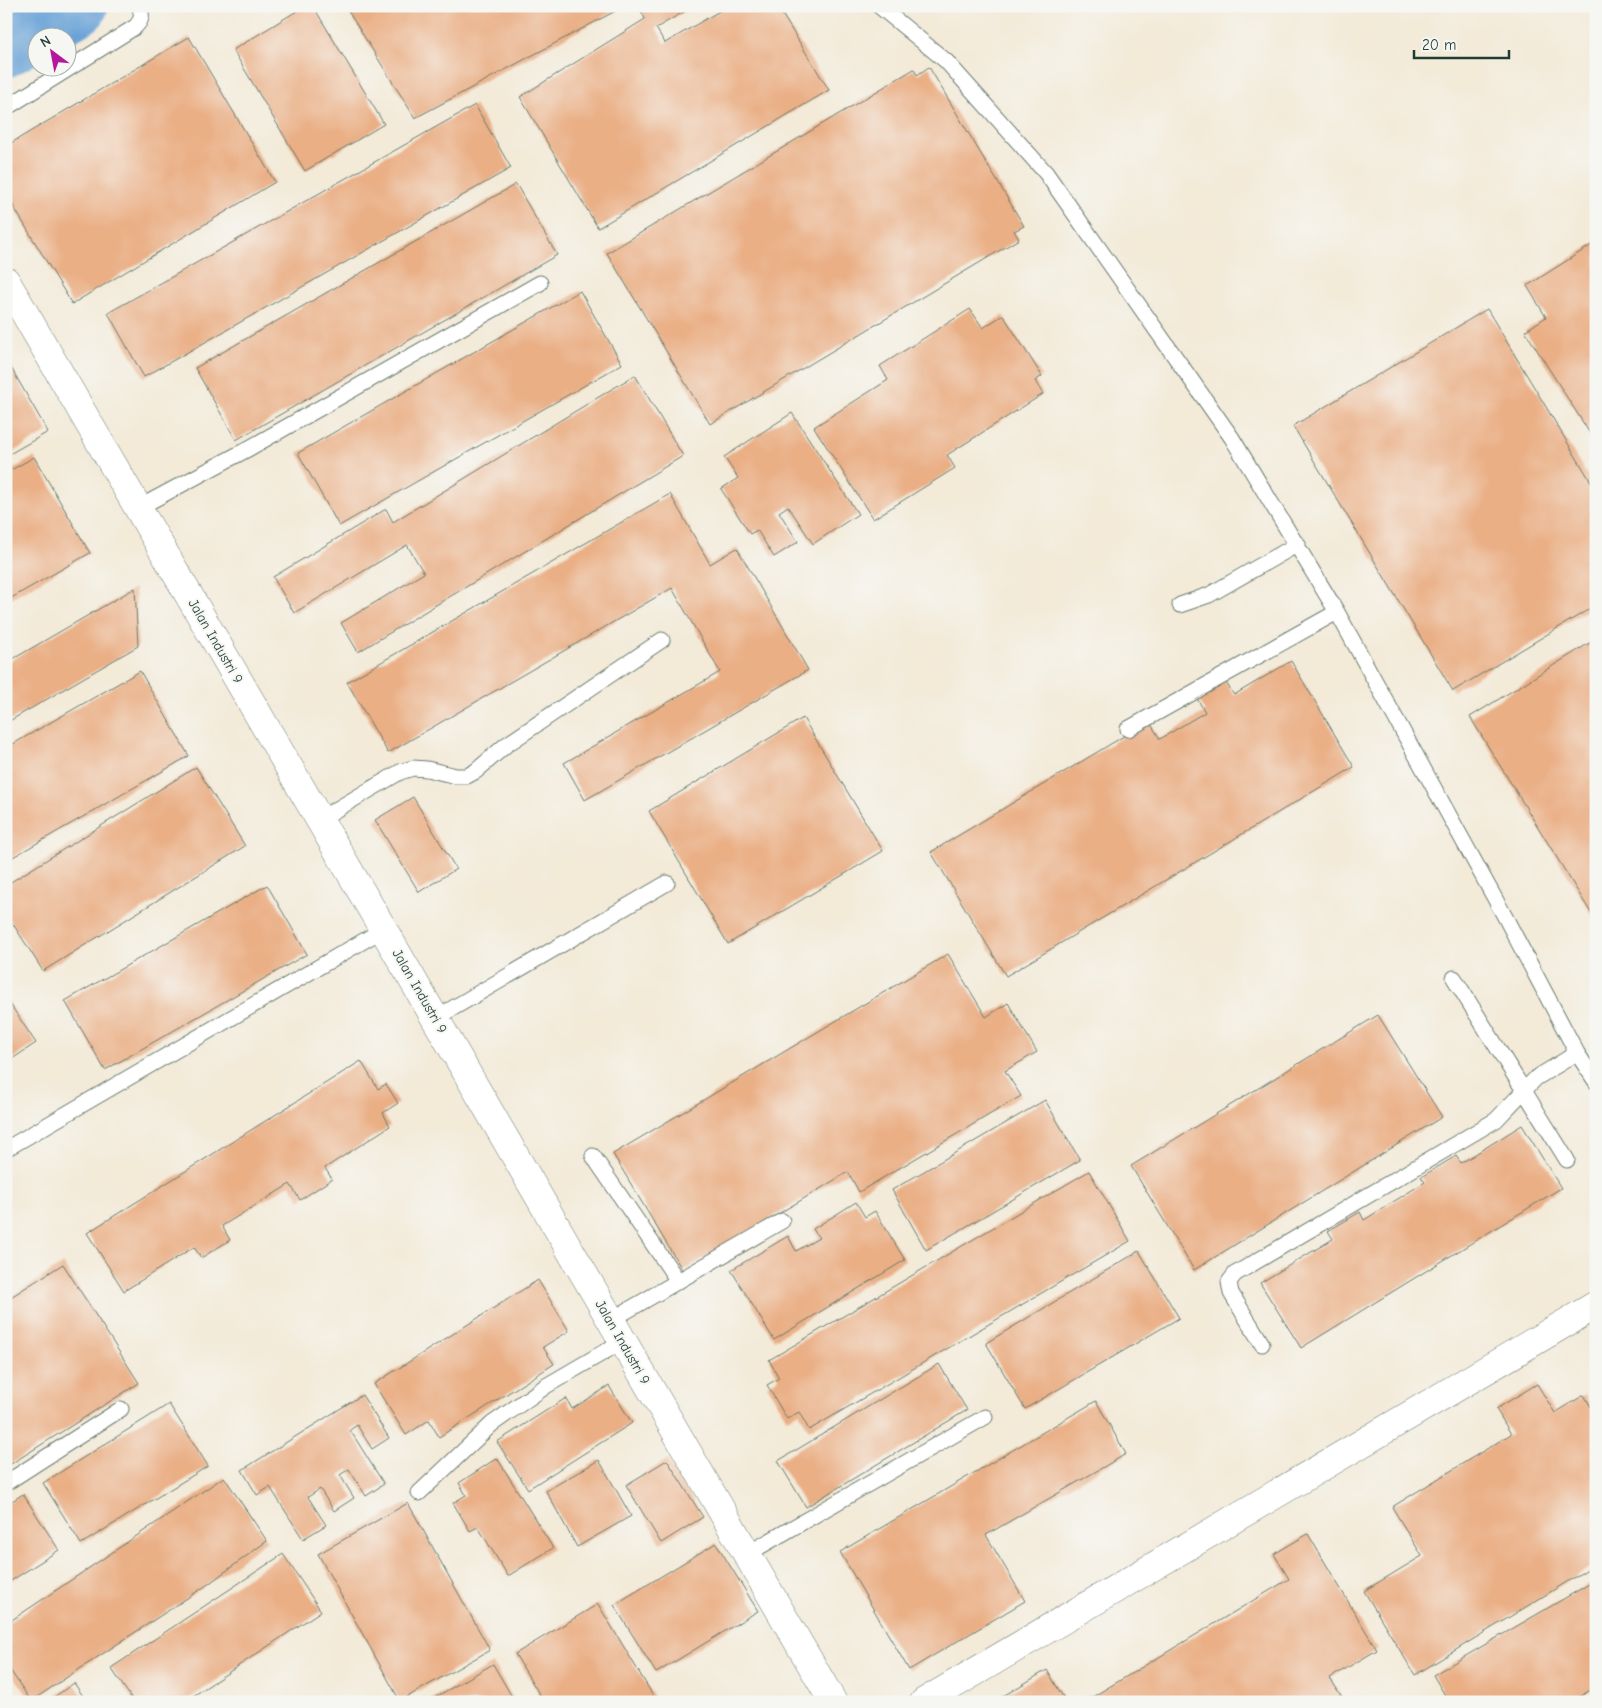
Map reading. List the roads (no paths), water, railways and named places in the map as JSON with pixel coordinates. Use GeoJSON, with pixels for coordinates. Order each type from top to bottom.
{"type":"FeatureCollection","features":[{"type":"Feature","properties":{"kind":"street","name":"Jalan Industri 9"},"geometry":{"type":"LineString","coordinates":[[6,281],[833,1702]]}},
{"type":"Feature","properties":{"kind":"street"},"geometry":{"type":"LineString","coordinates":[[924,1702],[1596,1305]]}},
{"type":"Feature","properties":{"kind":"lane"},"geometry":{"type":"LineString","coordinates":[[6,108],[135,27],[141,21],[142,15],[139,6]]}},
{"type":"Feature","properties":{"kind":"lane"},"geometry":{"type":"LineString","coordinates":[[879,6],[946,61],[1046,173],[1232,438],[1298,544],[1337,612],[1500,906],[1577,1053],[1596,1082]]}},
{"type":"Feature","properties":{"kind":"lane"},"geometry":{"type":"LineString","coordinates":[[138,508],[246,450],[540,283]]}},
{"type":"Feature","properties":{"kind":"lane"},"geometry":{"type":"LineString","coordinates":[[1180,605],[1208,595],[1298,544]]}},
{"type":"Feature","properties":{"kind":"lane"},"geometry":{"type":"LineString","coordinates":[[1128,729],[1337,612]]}},
{"type":"Feature","properties":{"kind":"lane"},"geometry":{"type":"LineString","coordinates":[[320,819],[400,772],[420,768],[467,776],[476,771],[506,745],[662,640]]}},
{"type":"Feature","properties":{"kind":"lane"},"geometry":{"type":"LineString","coordinates":[[436,1018],[667,883]]}},
{"type":"Feature","properties":{"kind":"lane"},"geometry":{"type":"LineString","coordinates":[[6,1149],[384,929]]}},
{"type":"Feature","properties":{"kind":"lane"},"geometry":{"type":"LineString","coordinates":[[1454,978],[1567,1160]]}},
{"type":"Feature","properties":{"kind":"lane"},"geometry":{"type":"LineString","coordinates":[[1262,1344],[1231,1293],[1229,1282],[1235,1274],[1496,1120],[1536,1078],[1577,1053]]}},
{"type":"Feature","properties":{"kind":"lane"},"geometry":{"type":"LineString","coordinates":[[594,1156],[678,1281]]}},
{"type":"Feature","properties":{"kind":"lane"},"geometry":{"type":"LineString","coordinates":[[419,1493],[492,1424],[546,1386],[678,1281],[782,1221]]}},
{"type":"Feature","properties":{"kind":"lane"},"geometry":{"type":"LineString","coordinates":[[6,1483],[121,1409]]}},
{"type":"Feature","properties":{"kind":"lane"},"geometry":{"type":"LineString","coordinates":[[747,1554],[984,1417]]}},
{"type":"Feature","properties":{"kind":"waterway"},"geometry":{"type":"LineString","coordinates":[[6,48],[79,6]]}}]}
